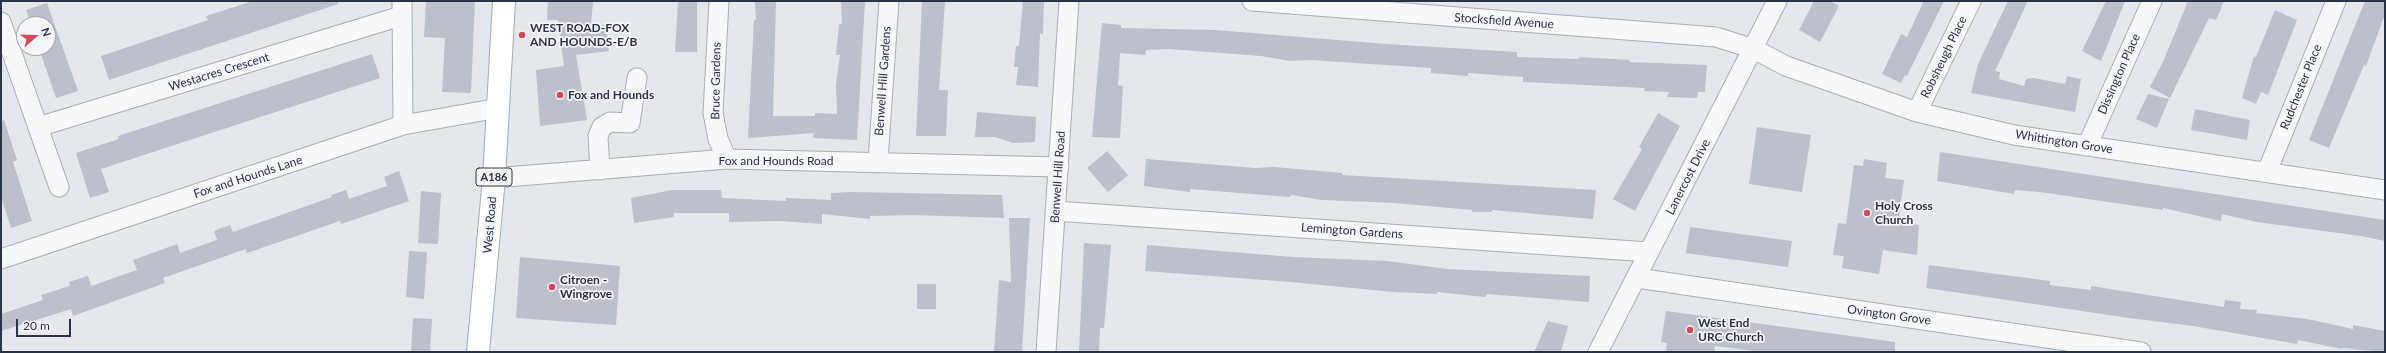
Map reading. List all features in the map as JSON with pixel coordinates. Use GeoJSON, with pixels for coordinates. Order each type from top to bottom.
{"type":"FeatureCollection","features":[{"type":"Feature","properties":{"kind":"main road","name":"West Road"},"geometry":{"type":"LineString","coordinates":[[478,352],[494,178],[504,1]]}},
{"type":"Feature","properties":{"kind":"street","name":"Bruce Gardens"},"geometry":{"type":"LineString","coordinates":[[719,1],[714,113],[718,139],[727,159]]}},
{"type":"Feature","properties":{"kind":"street","name":"Benwell Hill Gardens"},"geometry":{"type":"LineString","coordinates":[[878,161],[889,1]]}},
{"type":"Feature","properties":{"kind":"street","name":"Benwell Hill Road"},"geometry":{"type":"LineString","coordinates":[[1046,352],[1070,1]]}},
{"type":"Feature","properties":{"kind":"street","name":"Stocksfield Avenue"},"geometry":{"type":"LineString","coordinates":[[1254,1],[1716,37],[1754,48]]}},
{"type":"Feature","properties":{"kind":"street","name":"Lanercost Drive"},"geometry":{"type":"LineString","coordinates":[[1598,352],[1778,1]]}},
{"type":"Feature","properties":{"kind":"street","name":"Robsheugh Place"},"geometry":{"type":"LineString","coordinates":[[1918,112],[1971,1]]}},
{"type":"Feature","properties":{"kind":"street","name":"Dissington Place"},"geometry":{"type":"LineString","coordinates":[[2087,146],[2152,1]]}},
{"type":"Feature","properties":{"kind":"street","name":"Rudchester Place"},"geometry":{"type":"LineString","coordinates":[[2267,172],[2336,1]]}},
{"type":"Feature","properties":{"kind":"street","name":"Westacres Crescent"},"geometry":{"type":"LineString","coordinates":[[38,127],[402,8],[403,125]]}},
{"type":"Feature","properties":{"kind":"street"},"geometry":{"type":"LineString","coordinates":[[1,22],[59,187]]}},
{"type":"Feature","properties":{"kind":"street","name":"Whittington Grove"},"geometry":{"type":"LineString","coordinates":[[1754,48],[1786,66],[1918,112],[2014,135],[2385,190]]}},
{"type":"Feature","properties":{"kind":"street"},"geometry":{"type":"LineString","coordinates":[[600,170],[598,136],[602,127],[610,122],[630,123],[637,78]]}},
{"type":"Feature","properties":{"kind":"street","name":"Fox and Hounds Lane"},"geometry":{"type":"LineString","coordinates":[[1,259],[403,125],[499,108]]}},
{"type":"Feature","properties":{"kind":"street","name":"Fox and Hounds Road"},"geometry":{"type":"LineString","coordinates":[[494,178],[727,159],[878,161],[1058,167]]}},
{"type":"Feature","properties":{"kind":"street","name":"Lemington Gardens"},"geometry":{"type":"LineString","coordinates":[[1056,211],[1649,252]]}},
{"type":"Feature","properties":{"kind":"street","name":"Ovington Grove"},"geometry":{"type":"LineString","coordinates":[[1637,278],[2141,352]]}},
{"type":"Feature","properties":{"kind":"building"},"geometry":{"type":"Polygon","coordinates":[[[253,1],[338,1],[338,4],[109,80],[101,56],[208,20],[206,16],[253,1]]]}},
{"type":"Feature","properties":{"kind":"building"},"geometry":{"type":"Polygon","coordinates":[[[426,1],[475,1],[471,93],[442,92],[445,38],[424,37],[426,1]]]}},
{"type":"Feature","properties":{"kind":"building"},"geometry":{"type":"Polygon","coordinates":[[[548,1],[593,1],[591,25],[606,25],[609,51],[576,55],[587,120],[540,126],[536,70],[564,66],[558,20],[547,20],[548,1]]]}},
{"type":"Feature","properties":{"kind":"building"},"geometry":{"type":"Polygon","coordinates":[[[678,1],[697,1],[697,52],[675,52],[678,1]]]}},
{"type":"Feature","properties":{"kind":"building"},"geometry":{"type":"Polygon","coordinates":[[[755,1],[776,1],[773,116],[815,116],[815,113],[837,114],[836,85],[840,55],[836,55],[839,24],[842,24],[841,1],[865,1],[857,140],[813,138],[814,133],[748,138],[754,20],[756,20],[755,1]]]}},
{"type":"Feature","properties":{"kind":"building"},"geometry":{"type":"Polygon","coordinates":[[[922,1],[945,1],[939,90],[948,90],[946,136],[916,136],[922,1]]]}},
{"type":"Feature","properties":{"kind":"building"},"geometry":{"type":"Polygon","coordinates":[[[1023,1],[1044,1],[1043,34],[1040,33],[1038,87],[1016,85],[1018,67],[1014,67],[1016,46],[1019,46],[1023,1]]]}},
{"type":"Feature","properties":{"kind":"building"},"geometry":{"type":"Polygon","coordinates":[[[1814,1],[1830,1],[1839,6],[1820,42],[1799,30],[1814,1]]]}},
{"type":"Feature","properties":{"kind":"building"},"geometry":{"type":"Polygon","coordinates":[[[1924,1],[1944,1],[1907,76],[1905,75],[1901,83],[1882,74],[1901,34],[1907,37],[1924,1]]]}},
{"type":"Feature","properties":{"kind":"building"},"geometry":{"type":"Polygon","coordinates":[[[2008,1],[2028,1],[1995,71],[2000,72],[1999,79],[2024,86],[2026,79],[2034,78],[2065,84],[2067,76],[2081,79],[2075,112],[1971,93],[1978,64],[2008,1]]]}},
{"type":"Feature","properties":{"kind":"building"},"geometry":{"type":"Polygon","coordinates":[[[2106,1],[2125,1],[2101,61],[2082,51],[2106,1]]]}},
{"type":"Feature","properties":{"kind":"building"},"geometry":{"type":"Polygon","coordinates":[[[2188,1],[2224,1],[2216,20],[2209,18],[2170,98],[2150,87],[2163,62],[2188,1]]]}},
{"type":"Feature","properties":{"kind":"building"},"geometry":{"type":"Polygon","coordinates":[[[2365,1],[2385,1],[2385,14],[2366,66],[2364,65],[2329,148],[2309,140],[2365,1]]]}},
{"type":"Feature","properties":{"kind":"building"},"geometry":{"type":"Polygon","coordinates":[[[47,3],[52,16],[28,16],[26,10],[47,3]]]}},
{"type":"Feature","properties":{"kind":"building"},"geometry":{"type":"Polygon","coordinates":[[[2275,10],[2297,20],[2268,95],[2261,92],[2256,104],[2242,98],[2254,56],[2256,57],[2275,10]]]}},
{"type":"Feature","properties":{"kind":"building"},"geometry":{"type":"Polygon","coordinates":[[[1102,23],[1121,25],[1121,28],[1216,30],[1386,44],[1517,52],[1517,57],[1579,59],[1579,57],[1630,60],[1629,62],[1707,65],[1705,92],[1698,92],[1697,98],[1667,97],[1669,92],[1644,91],[1645,88],[1523,82],[1523,77],[1468,73],[1468,76],[1431,73],[1431,68],[1310,60],[1290,61],[1261,56],[1169,49],[1146,50],[1145,55],[1120,53],[1118,85],[1123,86],[1120,138],[1092,137],[1102,23]]]}},
{"type":"Feature","properties":{"kind":"building"},"geometry":{"type":"Polygon","coordinates":[[[56,29],[78,91],[56,98],[42,56],[56,56],[56,29]]]}},
{"type":"Feature","properties":{"kind":"building"},"geometry":{"type":"Polygon","coordinates":[[[372,54],[380,78],[101,169],[109,192],[90,198],[76,153],[119,139],[118,136],[372,54]]]}},
{"type":"Feature","properties":{"kind":"building"},"geometry":{"type":"Polygon","coordinates":[[[2148,94],[2169,99],[2157,128],[2136,119],[2148,94]]]}},
{"type":"Feature","properties":{"kind":"building"},"geometry":{"type":"Polygon","coordinates":[[[2195,109],[2250,120],[2247,140],[2191,130],[2195,109]]]}},
{"type":"Feature","properties":{"kind":"building"},"geometry":{"type":"Polygon","coordinates":[[[977,112],[1036,117],[1035,142],[1013,143],[995,137],[975,137],[977,112]]]}},
{"type":"Feature","properties":{"kind":"building"},"geometry":{"type":"Polygon","coordinates":[[[1658,113],[1680,126],[1635,211],[1613,199],[1642,149],[1639,147],[1658,113]]]}},
{"type":"Feature","properties":{"kind":"building"},"geometry":{"type":"Polygon","coordinates":[[[4,120],[17,160],[13,162],[32,221],[11,228],[1,197],[1,121],[4,120]]]}},
{"type":"Feature","properties":{"kind":"building"},"geometry":{"type":"Polygon","coordinates":[[[1757,127],[1811,135],[1802,192],[1749,184],[1757,127]]]}},
{"type":"Feature","properties":{"kind":"building"},"geometry":{"type":"Polygon","coordinates":[[[1107,151],[1128,175],[1108,192],[1087,168],[1107,151]]]}},
{"type":"Feature","properties":{"kind":"building"},"geometry":{"type":"Polygon","coordinates":[[[1940,152],[2385,220],[2385,241],[2361,236],[2257,222],[2222,214],[2221,221],[2163,208],[2163,210],[2040,192],[2015,190],[2014,194],[1937,181],[1940,152]]]}},
{"type":"Feature","properties":{"kind":"building"},"geometry":{"type":"Polygon","coordinates":[[[1146,159],[1255,168],[1274,167],[1342,173],[1342,175],[1596,190],[1593,219],[1492,210],[1492,212],[1472,212],[1472,210],[1395,203],[1322,200],[1291,195],[1290,197],[1190,189],[1190,192],[1144,186],[1146,159]]]}},
{"type":"Feature","properties":{"kind":"building","name":"Holy Cross Church"},"geometry":{"type":"Polygon","coordinates":[[[1864,159],[1887,163],[1885,178],[1904,180],[1898,222],[1919,225],[1917,255],[1883,250],[1879,274],[1842,268],[1844,256],[1833,255],[1838,223],[1846,224],[1854,165],[1863,166],[1864,159]]]}},
{"type":"Feature","properties":{"kind":"building"},"geometry":{"type":"Polygon","coordinates":[[[399,171],[409,201],[341,224],[340,221],[247,253],[246,249],[163,278],[165,283],[73,316],[71,309],[1,331],[1,314],[43,300],[41,295],[70,286],[69,282],[88,276],[91,286],[137,270],[133,260],[177,244],[180,253],[217,240],[214,231],[230,225],[233,232],[332,197],[331,195],[346,190],[349,199],[387,186],[384,177],[399,171]]]}},
{"type":"Feature","properties":{"kind":"building"},"geometry":{"type":"Polygon","coordinates":[[[672,190],[721,190],[722,198],[786,201],[786,198],[831,200],[831,193],[851,192],[1002,195],[1004,218],[914,215],[870,216],[870,219],[822,214],[822,224],[779,221],[729,222],[729,213],[674,213],[674,217],[634,223],[631,198],[672,190]]]}},
{"type":"Feature","properties":{"kind":"building"},"geometry":{"type":"Polygon","coordinates":[[[421,191],[441,193],[438,244],[418,243],[421,191]]]}},
{"type":"Feature","properties":{"kind":"building"},"geometry":{"type":"Polygon","coordinates":[[[1009,218],[1030,218],[1022,352],[994,352],[999,280],[1011,282],[1009,218]]]}},
{"type":"Feature","properties":{"kind":"building"},"geometry":{"type":"Polygon","coordinates":[[[1690,227],[1792,241],[1788,267],[1686,253],[1690,227]]]}},
{"type":"Feature","properties":{"kind":"building"},"geometry":{"type":"Polygon","coordinates":[[[1084,243],[1111,245],[1104,328],[1100,328],[1099,352],[1079,352],[1084,243]]]}},
{"type":"Feature","properties":{"kind":"building"},"geometry":{"type":"Polygon","coordinates":[[[1147,245],[1293,257],[1387,261],[1447,269],[1590,276],[1589,302],[1487,294],[1485,297],[1437,292],[1437,294],[1393,292],[1291,282],[1145,271],[1147,245]]]}},
{"type":"Feature","properties":{"kind":"building"},"geometry":{"type":"Polygon","coordinates":[[[409,251],[427,252],[424,299],[406,297],[409,251]]]}},
{"type":"Feature","properties":{"kind":"building"},"geometry":{"type":"Polygon","coordinates":[[[520,257],[620,266],[616,325],[516,318],[520,257]]]}},
{"type":"Feature","properties":{"kind":"building"},"geometry":{"type":"Polygon","coordinates":[[[1929,265],[2050,281],[2049,285],[2091,290],[2091,286],[2224,307],[2225,300],[2241,302],[2240,309],[2257,310],[2256,313],[2307,319],[2353,329],[2353,325],[2385,331],[2385,352],[2342,349],[2298,340],[2297,344],[2193,326],[1926,288],[1929,265]]]}},
{"type":"Feature","properties":{"kind":"building"},"geometry":{"type":"Polygon","coordinates":[[[917,284],[936,284],[936,309],[917,309],[917,284]]]}},
{"type":"Feature","properties":{"kind":"building"},"geometry":{"type":"Polygon","coordinates":[[[1666,311],[1895,342],[1895,352],[1763,352],[1715,346],[1714,352],[1666,352],[1667,343],[1661,342],[1666,311]]]}},
{"type":"Feature","properties":{"kind":"building"},"geometry":{"type":"Polygon","coordinates":[[[413,318],[432,319],[430,352],[411,352],[413,318]]]}},
{"type":"Feature","properties":{"kind":"building"},"geometry":{"type":"Polygon","coordinates":[[[1548,321],[1568,326],[1561,352],[1534,352],[1548,321]]]}},
{"type":"Feature","properties":{"kind":"place","name":"WEST ROAD-FOX AND HOUNDS-E/B"},"geometry":{"type":"Point","coordinates":[522,35]}},
{"type":"Feature","properties":{"kind":"place","name":"Fox and Hounds"},"geometry":{"type":"Point","coordinates":[560,95]}},
{"type":"Feature","properties":{"kind":"place","name":"Holy Cross Church"},"geometry":{"type":"Point","coordinates":[1867,213]}},
{"type":"Feature","properties":{"kind":"place","name":"Citroen - Wingrove"},"geometry":{"type":"Point","coordinates":[552,287]}},
{"type":"Feature","properties":{"kind":"place","name":"West End URC Church"},"geometry":{"type":"Point","coordinates":[1690,330]}}]}
